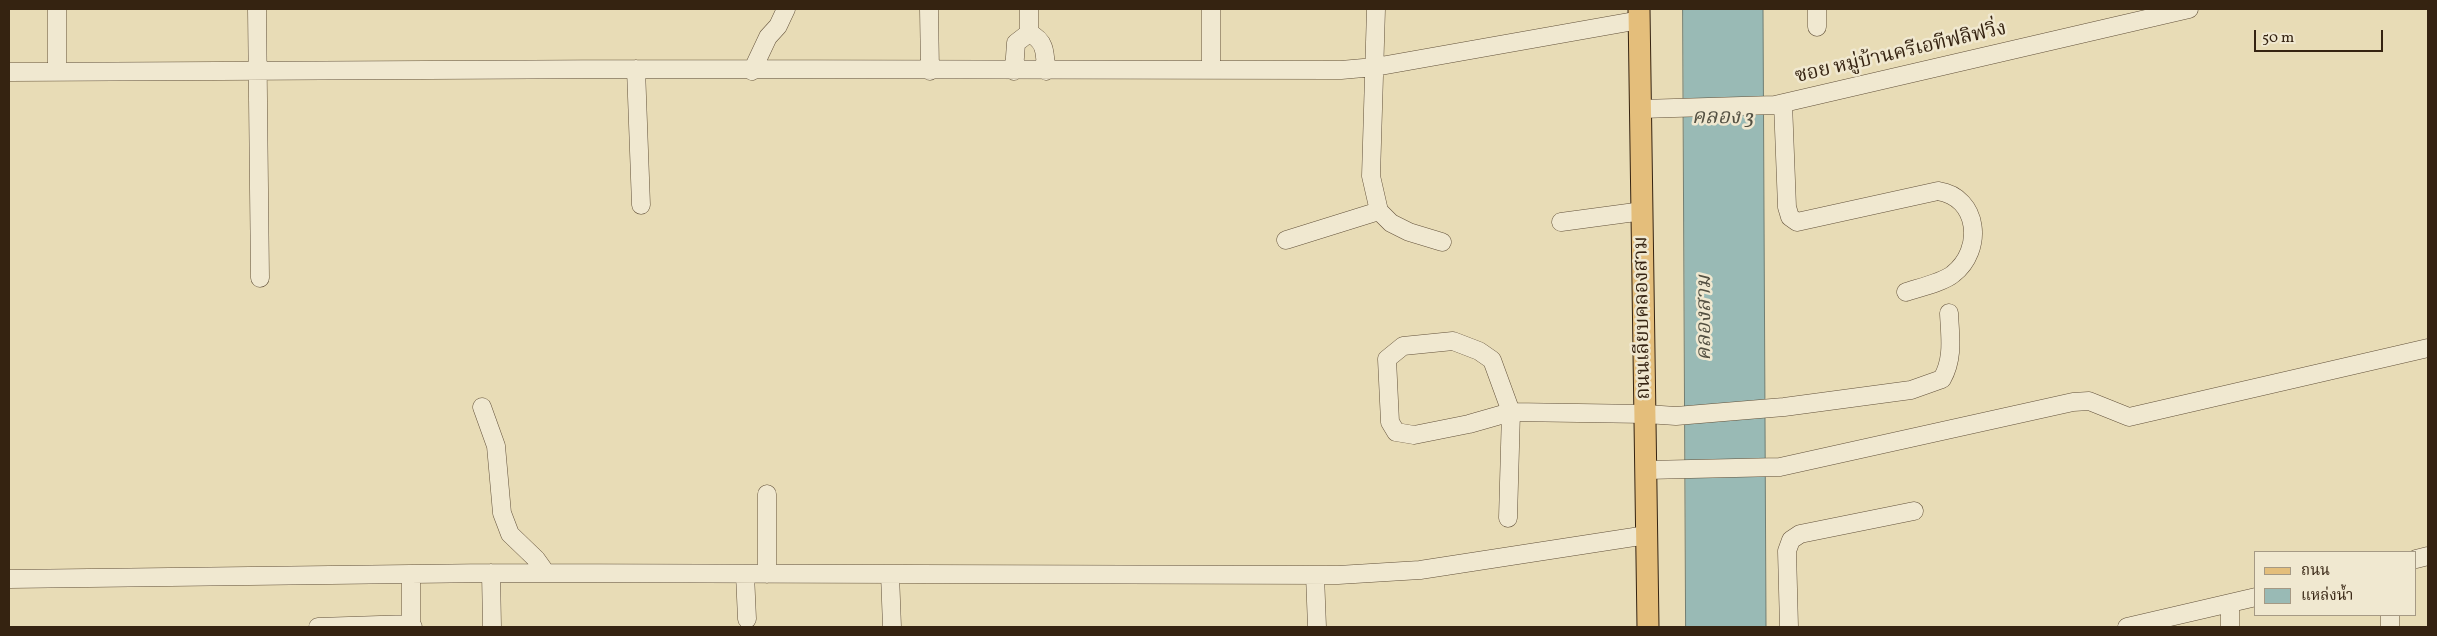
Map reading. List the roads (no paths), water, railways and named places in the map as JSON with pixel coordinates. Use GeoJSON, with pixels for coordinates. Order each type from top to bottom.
{"type":"FeatureCollection","features":[{"type":"Feature","properties":{"kind":"main road","name":"ถนนเลียบคลองสาม"},"geometry":{"type":"LineString","coordinates":[[1640,14],[1648,627]]}},
{"type":"Feature","properties":{"kind":"street"},"geometry":{"type":"LineString","coordinates":[[57,9],[57,72]]}},
{"type":"Feature","properties":{"kind":"street"},"geometry":{"type":"LineString","coordinates":[[257,9],[256,72],[260,278]]}},
{"type":"Feature","properties":{"kind":"street"},"geometry":{"type":"LineString","coordinates":[[752,71],[768,37],[778,26],[786,9]]}},
{"type":"Feature","properties":{"kind":"street"},"geometry":{"type":"LineString","coordinates":[[929,9],[930,71]]}},
{"type":"Feature","properties":{"kind":"street"},"geometry":{"type":"LineString","coordinates":[[1029,9],[1029,33]]}},
{"type":"Feature","properties":{"kind":"street"},"geometry":{"type":"LineString","coordinates":[[1211,9],[1211,70]]}},
{"type":"Feature","properties":{"kind":"street"},"geometry":{"type":"LineString","coordinates":[[1376,9],[1372,176],[1379,211],[1391,223],[1409,232],[1442,242]]}},
{"type":"Feature","properties":{"kind":"street"},"geometry":{"type":"LineString","coordinates":[[1816,9],[1817,26]]}},
{"type":"Feature","properties":{"kind":"street","name":"ซอย หมู่บ้านครีเอทีฟลิฟวิ่ง"},"geometry":{"type":"LineString","coordinates":[[1641,109],[1779,104],[2189,9]]}},
{"type":"Feature","properties":{"kind":"street"},"geometry":{"type":"LineString","coordinates":[[9,72],[1341,70],[1375,67],[1640,14]]}},
{"type":"Feature","properties":{"kind":"street"},"geometry":{"type":"LineString","coordinates":[[1014,71],[1016,43],[1029,33]]}},
{"type":"Feature","properties":{"kind":"street"},"geometry":{"type":"LineString","coordinates":[[1029,33],[1038,37],[1044,44],[1046,71]]}},
{"type":"Feature","properties":{"kind":"street"},"geometry":{"type":"LineString","coordinates":[[636,70],[641,205]]}},
{"type":"Feature","properties":{"kind":"street"},"geometry":{"type":"LineString","coordinates":[[1779,104],[1787,207],[1790,217],[1797,222],[1938,191],[1950,193],[1962,200],[1974,224],[1974,240],[1965,260],[1953,275],[1906,292]]}},
{"type":"Feature","properties":{"kind":"street"},"geometry":{"type":"LineString","coordinates":[[1286,240],[1379,211]]}},
{"type":"Feature","properties":{"kind":"street"},"geometry":{"type":"LineString","coordinates":[[1561,222],[1643,211]]}},
{"type":"Feature","properties":{"kind":"street"},"geometry":{"type":"LineString","coordinates":[[1508,518],[1511,412],[1492,360],[1480,351],[1453,341],[1403,346],[1387,359],[1390,422],[1396,432],[1414,434],[1470,424],[1511,412],[1676,416],[1784,407],[1912,390],[1942,379],[1948,369],[1951,354],[1949,313]]}},
{"type":"Feature","properties":{"kind":"street"},"geometry":{"type":"LineString","coordinates":[[1646,470],[1780,467],[2073,402],[2089,401],[2129,418],[2428,348]]}},
{"type":"Feature","properties":{"kind":"street"},"geometry":{"type":"LineString","coordinates":[[482,407],[496,446],[502,513],[510,534],[536,558],[546,573]]}},
{"type":"Feature","properties":{"kind":"street"},"geometry":{"type":"LineString","coordinates":[[766,574],[767,494]]}},
{"type":"Feature","properties":{"kind":"street"},"geometry":{"type":"LineString","coordinates":[[1789,627],[1787,551],[1791,540],[1800,534],[1914,511]]}},
{"type":"Feature","properties":{"kind":"street"},"geometry":{"type":"LineString","coordinates":[[9,579],[491,573],[1315,575],[1420,570],[1647,535]]}},
{"type":"Feature","properties":{"kind":"street"},"geometry":{"type":"LineString","coordinates":[[491,573],[492,627]]}},
{"type":"Feature","properties":{"kind":"street"},"geometry":{"type":"LineString","coordinates":[[318,627],[412,626],[411,574]]}},
{"type":"Feature","properties":{"kind":"street"},"geometry":{"type":"LineString","coordinates":[[745,574],[747,619]]}},
{"type":"Feature","properties":{"kind":"street"},"geometry":{"type":"LineString","coordinates":[[890,574],[892,627]]}},
{"type":"Feature","properties":{"kind":"street"},"geometry":{"type":"LineString","coordinates":[[1315,575],[1317,627]]}},
{"type":"Feature","properties":{"kind":"street"},"geometry":{"type":"LineString","coordinates":[[2128,627],[2254,597]]}},
{"type":"Feature","properties":{"kind":"street"},"geometry":{"type":"LineString","coordinates":[[2230,603],[2230,627]]}},
{"type":"Feature","properties":{"kind":"water","name":"คลอง 3"},"geometry":{"type":"Polygon","coordinates":[[[1683,9],[1763,9],[1766,627],[1686,627],[1683,9]]]}},
{"type":"Feature","properties":{"kind":"water label","name":"คลองสาม"},"geometry":{"type":"Point","coordinates":[1706,318]}}]}
